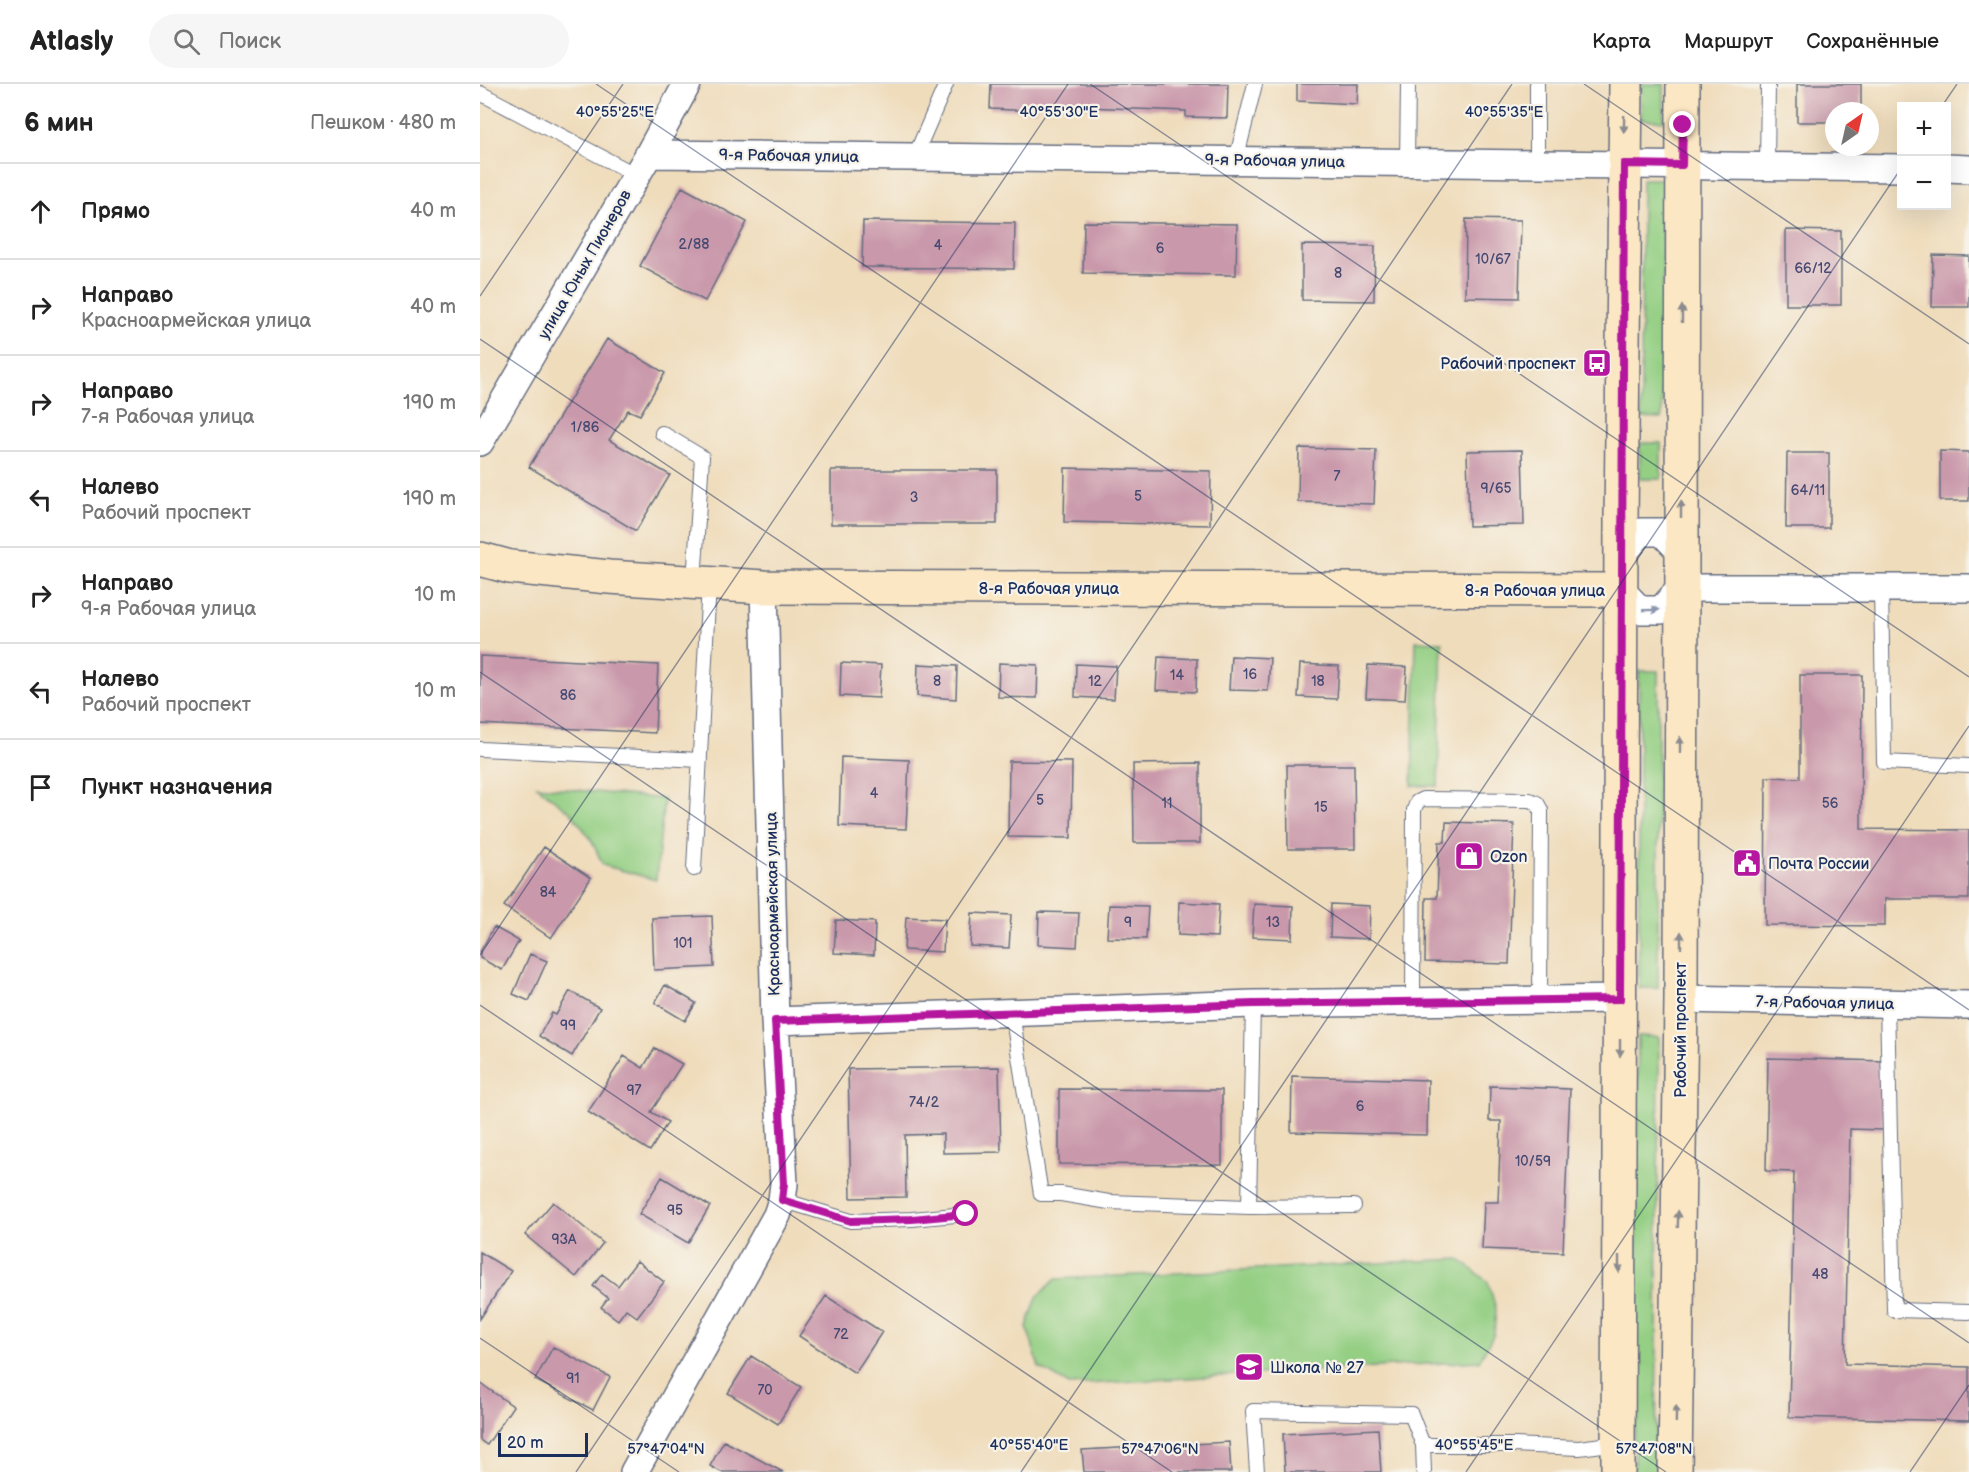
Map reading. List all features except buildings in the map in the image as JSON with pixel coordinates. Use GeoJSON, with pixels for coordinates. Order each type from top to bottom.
{"type":"FeatureCollection","features":[{"type":"Feature","properties":{"kind":"street","name":"улица Юных Пионеров"},"geometry":{"type":"LineString","coordinates":[[480,442],[643,164],[687,84]]}},
{"type":"Feature","properties":{"kind":"street"},"geometry":{"type":"LineString","coordinates":[[1618,1458],[1621,556],[1626,84]]}},
{"type":"Feature","properties":{"kind":"street","name":"Рабочий проспект"},"geometry":{"type":"LineString","coordinates":[[1675,1472],[1681,999],[1683,84]]}},
{"type":"Feature","properties":{"kind":"street","name":"9-я Рабочая улица"},"geometry":{"type":"LineString","coordinates":[[643,164],[915,156],[1897,168]]}},
{"type":"Feature","properties":{"kind":"street"},"geometry":{"type":"LineString","coordinates":[[1951,168],[1969,169]]}},
{"type":"Feature","properties":{"kind":"street"},"geometry":{"type":"LineString","coordinates":[[1621,556],[1641,532],[1662,532],[1681,552]]}},
{"type":"Feature","properties":{"kind":"street","name":"8-я Рабочая улица"},"geometry":{"type":"LineString","coordinates":[[480,560],[510,567],[609,577],[764,586],[1621,590]]}},
{"type":"Feature","properties":{"kind":"street","name":"Красноармейская улица"},"geometry":{"type":"LineString","coordinates":[[634,1472],[777,1215],[782,1200],[784,1184],[775,1021],[764,586]]}},
{"type":"Feature","properties":{"kind":"street"},"geometry":{"type":"LineString","coordinates":[[1621,590],[1640,610],[1661,610],[1681,588],[1969,588]]}},
{"type":"Feature","properties":{"kind":"street"},"geometry":{"type":"LineString","coordinates":[[775,1021],[1253,1004],[1620,999]]}},
{"type":"Feature","properties":{"kind":"street","name":"7-я Рабочая улица"},"geometry":{"type":"LineString","coordinates":[[1681,999],[1969,1005]]}},
{"type":"Feature","properties":{"kind":"lane"},"geometry":{"type":"LineString","coordinates":[[915,156],[946,84]]}},
{"type":"Feature","properties":{"kind":"lane"},"geometry":{"type":"LineString","coordinates":[[1236,160],[1255,84]]}},
{"type":"Feature","properties":{"kind":"lane"},"geometry":{"type":"LineString","coordinates":[[1407,162],[1408,84]]}},
{"type":"Feature","properties":{"kind":"lane"},"geometry":{"type":"LineString","coordinates":[[1537,163],[1538,84]]}},
{"type":"Feature","properties":{"kind":"lane"},"geometry":{"type":"LineString","coordinates":[[1767,166],[1768,84]]}},
{"type":"Feature","properties":{"kind":"lane"},"geometry":{"type":"LineString","coordinates":[[480,93],[643,164]]}},
{"type":"Feature","properties":{"kind":"lane"},"geometry":{"type":"LineString","coordinates":[[662,433],[702,457],[700,760],[694,869]]}},
{"type":"Feature","properties":{"kind":"lane"},"geometry":{"type":"LineString","coordinates":[[1881,588],[1884,762],[1969,766]]}},
{"type":"Feature","properties":{"kind":"lane"},"geometry":{"type":"LineString","coordinates":[[480,749],[700,760]]}},
{"type":"Feature","properties":{"kind":"lane"},"geometry":{"type":"LineString","coordinates":[[1413,1001],[1414,810],[1417,802],[1423,799],[1530,800],[1537,803],[1541,810],[1540,999]]}},
{"type":"Feature","properties":{"kind":"lane"},"geometry":{"type":"LineString","coordinates":[[1887,1003],[1894,1310],[1969,1312]]}},
{"type":"Feature","properties":{"kind":"lane"},"geometry":{"type":"LineString","coordinates":[[1249,1207],[1253,1004]]}},
{"type":"Feature","properties":{"kind":"lane"},"geometry":{"type":"LineString","coordinates":[[1012,1013],[1041,1194],[1061,1194],[1109,1202],[1249,1207],[1354,1206]]}},
{"type":"Feature","properties":{"kind":"lane"},"geometry":{"type":"LineString","coordinates":[[782,1200],[851,1221],[966,1214]]}},
{"type":"Feature","properties":{"kind":"lane"},"geometry":{"type":"LineString","coordinates":[[1257,1472],[1253,1411],[1410,1414],[1423,1445],[1424,1472]]}},
{"type":"Feature","properties":{"kind":"lane"},"geometry":{"type":"LineString","coordinates":[[1423,1445],[1579,1448],[1618,1458]]}},
{"type":"Feature","properties":{"kind":"green space"},"geometry":{"type":"Polygon","coordinates":[[[1641,84],[1664,84],[1664,121],[1641,119],[1641,84]]]}},
{"type":"Feature","properties":{"kind":"green space"},"geometry":{"type":"Polygon","coordinates":[[[1642,179],[1664,179],[1662,419],[1641,418],[1642,179]]]}},
{"type":"Feature","properties":{"kind":"green space"},"geometry":{"type":"Polygon","coordinates":[[[1640,443],[1661,443],[1661,479],[1640,479],[1640,443]]]}},
{"type":"Feature","properties":{"kind":"green space"},"geometry":{"type":"Polygon","coordinates":[[[1416,641],[1442,642],[1438,786],[1412,786],[1416,641]]]}},
{"type":"Feature","properties":{"kind":"green space"},"geometry":{"type":"Polygon","coordinates":[[[1639,671],[1658,671],[1658,988],[1639,988],[1639,671]]]}},
{"type":"Feature","properties":{"kind":"green space"},"geometry":{"type":"Polygon","coordinates":[[[537,786],[664,799],[656,880],[603,865],[591,839],[571,813],[537,786]]]}},
{"type":"Feature","properties":{"kind":"green space"},"geometry":{"type":"Polygon","coordinates":[[[1638,1036],[1659,1037],[1656,1472],[1634,1472],[1638,1036]]]}},
{"type":"Feature","properties":{"kind":"green space"},"geometry":{"type":"Polygon","coordinates":[[[1459,1259],[1488,1282],[1496,1309],[1494,1334],[1479,1361],[1069,1385],[1039,1367],[1027,1327],[1037,1297],[1056,1279],[1459,1259]]]}},
{"type":"Feature","properties":{"kind":"place","name":"Рабочий проспект"},"geometry":{"type":"Point","coordinates":[1597,363]}},
{"type":"Feature","properties":{"kind":"place","name":"Ozon"},"geometry":{"type":"Point","coordinates":[1469,856]}},
{"type":"Feature","properties":{"kind":"place","name":"Почта России"},"geometry":{"type":"Point","coordinates":[1747,863]}},
{"type":"Feature","properties":{"kind":"place","name":"Школа № 27"},"geometry":{"type":"Point","coordinates":[1249,1367]}},
{"type":"Feature","properties":{"kind":"route"},"geometry":{"type":"LineString","coordinates":[[966,1214],[851,1221],[782,1200],[784,1184],[775,1021],[1253,1004],[1620,999],[1624,164],[1682,165],[1683,125]]}}]}
